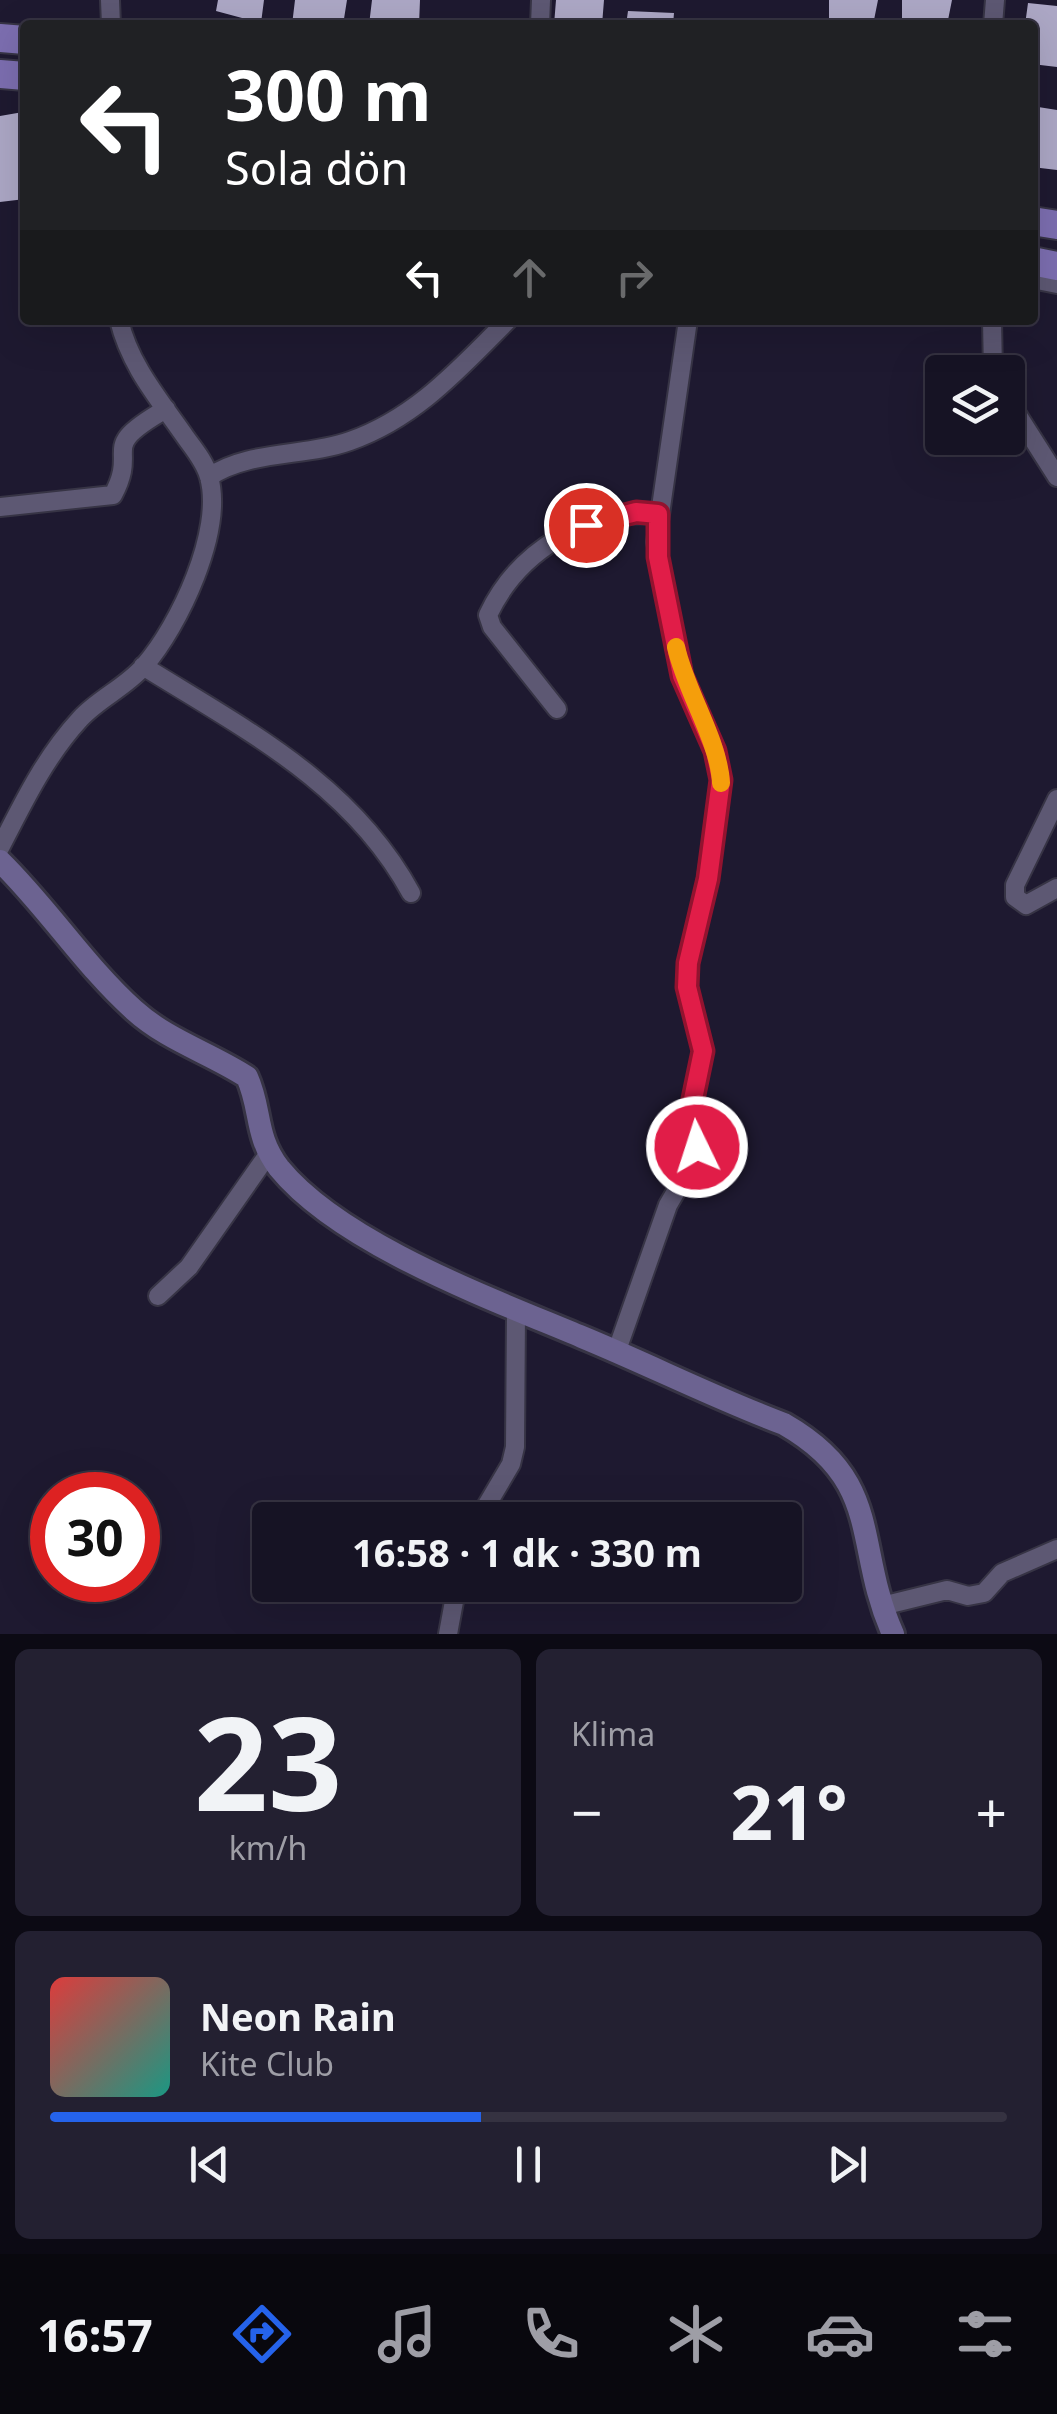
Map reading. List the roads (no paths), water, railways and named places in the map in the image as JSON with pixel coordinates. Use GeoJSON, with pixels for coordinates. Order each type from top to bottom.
{"type":"FeatureCollection","features":[{"type":"Feature","properties":{"kind":"street"},"geometry":{"type":"LineString","coordinates":[[0,848],[35,779],[81,718],[144,666],[168,635],[192,585],[211,504],[209,477],[127,353],[121,325]]}},
{"type":"Feature","properties":{"kind":"street"},"geometry":{"type":"LineString","coordinates":[[209,477],[233,465],[352,441],[392,423],[448,382],[503,325]]}},
{"type":"Feature","properties":{"kind":"street"},"geometry":{"type":"LineString","coordinates":[[616,1353],[668,1204],[696,1156],[692,1104],[703,1051],[689,998],[688,963],[704,898],[721,791],[720,766],[689,696],[658,557],[658,514],[687,325]]}},
{"type":"Feature","properties":{"kind":"street"},"geometry":{"type":"LineString","coordinates":[[992,325],[993,355]]}},
{"type":"Feature","properties":{"kind":"street"},"geometry":{"type":"LineString","coordinates":[[0,507],[113,495],[119,484],[121,443],[132,429],[166,409]]}},
{"type":"Feature","properties":{"kind":"street"},"geometry":{"type":"LineString","coordinates":[[1025,427],[1057,477]]}},
{"type":"Feature","properties":{"kind":"street"},"geometry":{"type":"LineString","coordinates":[[557,709],[492,627],[488,615],[522,568],[562,535],[613,516],[658,514]]}},
{"type":"Feature","properties":{"kind":"street"},"geometry":{"type":"LineString","coordinates":[[144,666],[300,764],[379,839],[411,893]]}},
{"type":"Feature","properties":{"kind":"street"},"geometry":{"type":"LineString","coordinates":[[1057,799],[1015,885],[1015,897],[1026,906],[1057,888]]}},
{"type":"Feature","properties":{"kind":"street"},"geometry":{"type":"LineString","coordinates":[[0,861],[37,897],[134,1010],[160,1030],[247,1077],[262,1142],[312,1200],[376,1243],[516,1312],[697,1391],[784,1424],[816,1442],[858,1495],[882,1606],[893,1634]]}},
{"type":"Feature","properties":{"kind":"street"},"geometry":{"type":"LineString","coordinates":[[158,1296],[189,1267],[270,1153]]}},
{"type":"Feature","properties":{"kind":"street"},"geometry":{"type":"LineString","coordinates":[[489,1502],[511,1464],[515,1448],[516,1312]]}},
{"type":"Feature","properties":{"kind":"street"},"geometry":{"type":"LineString","coordinates":[[882,1606],[946,1590],[968,1596],[984,1593],[1002,1574],[1057,1550]]}},
{"type":"Feature","properties":{"kind":"street"},"geometry":{"type":"LineString","coordinates":[[448,1634],[454,1602]]}}]}
